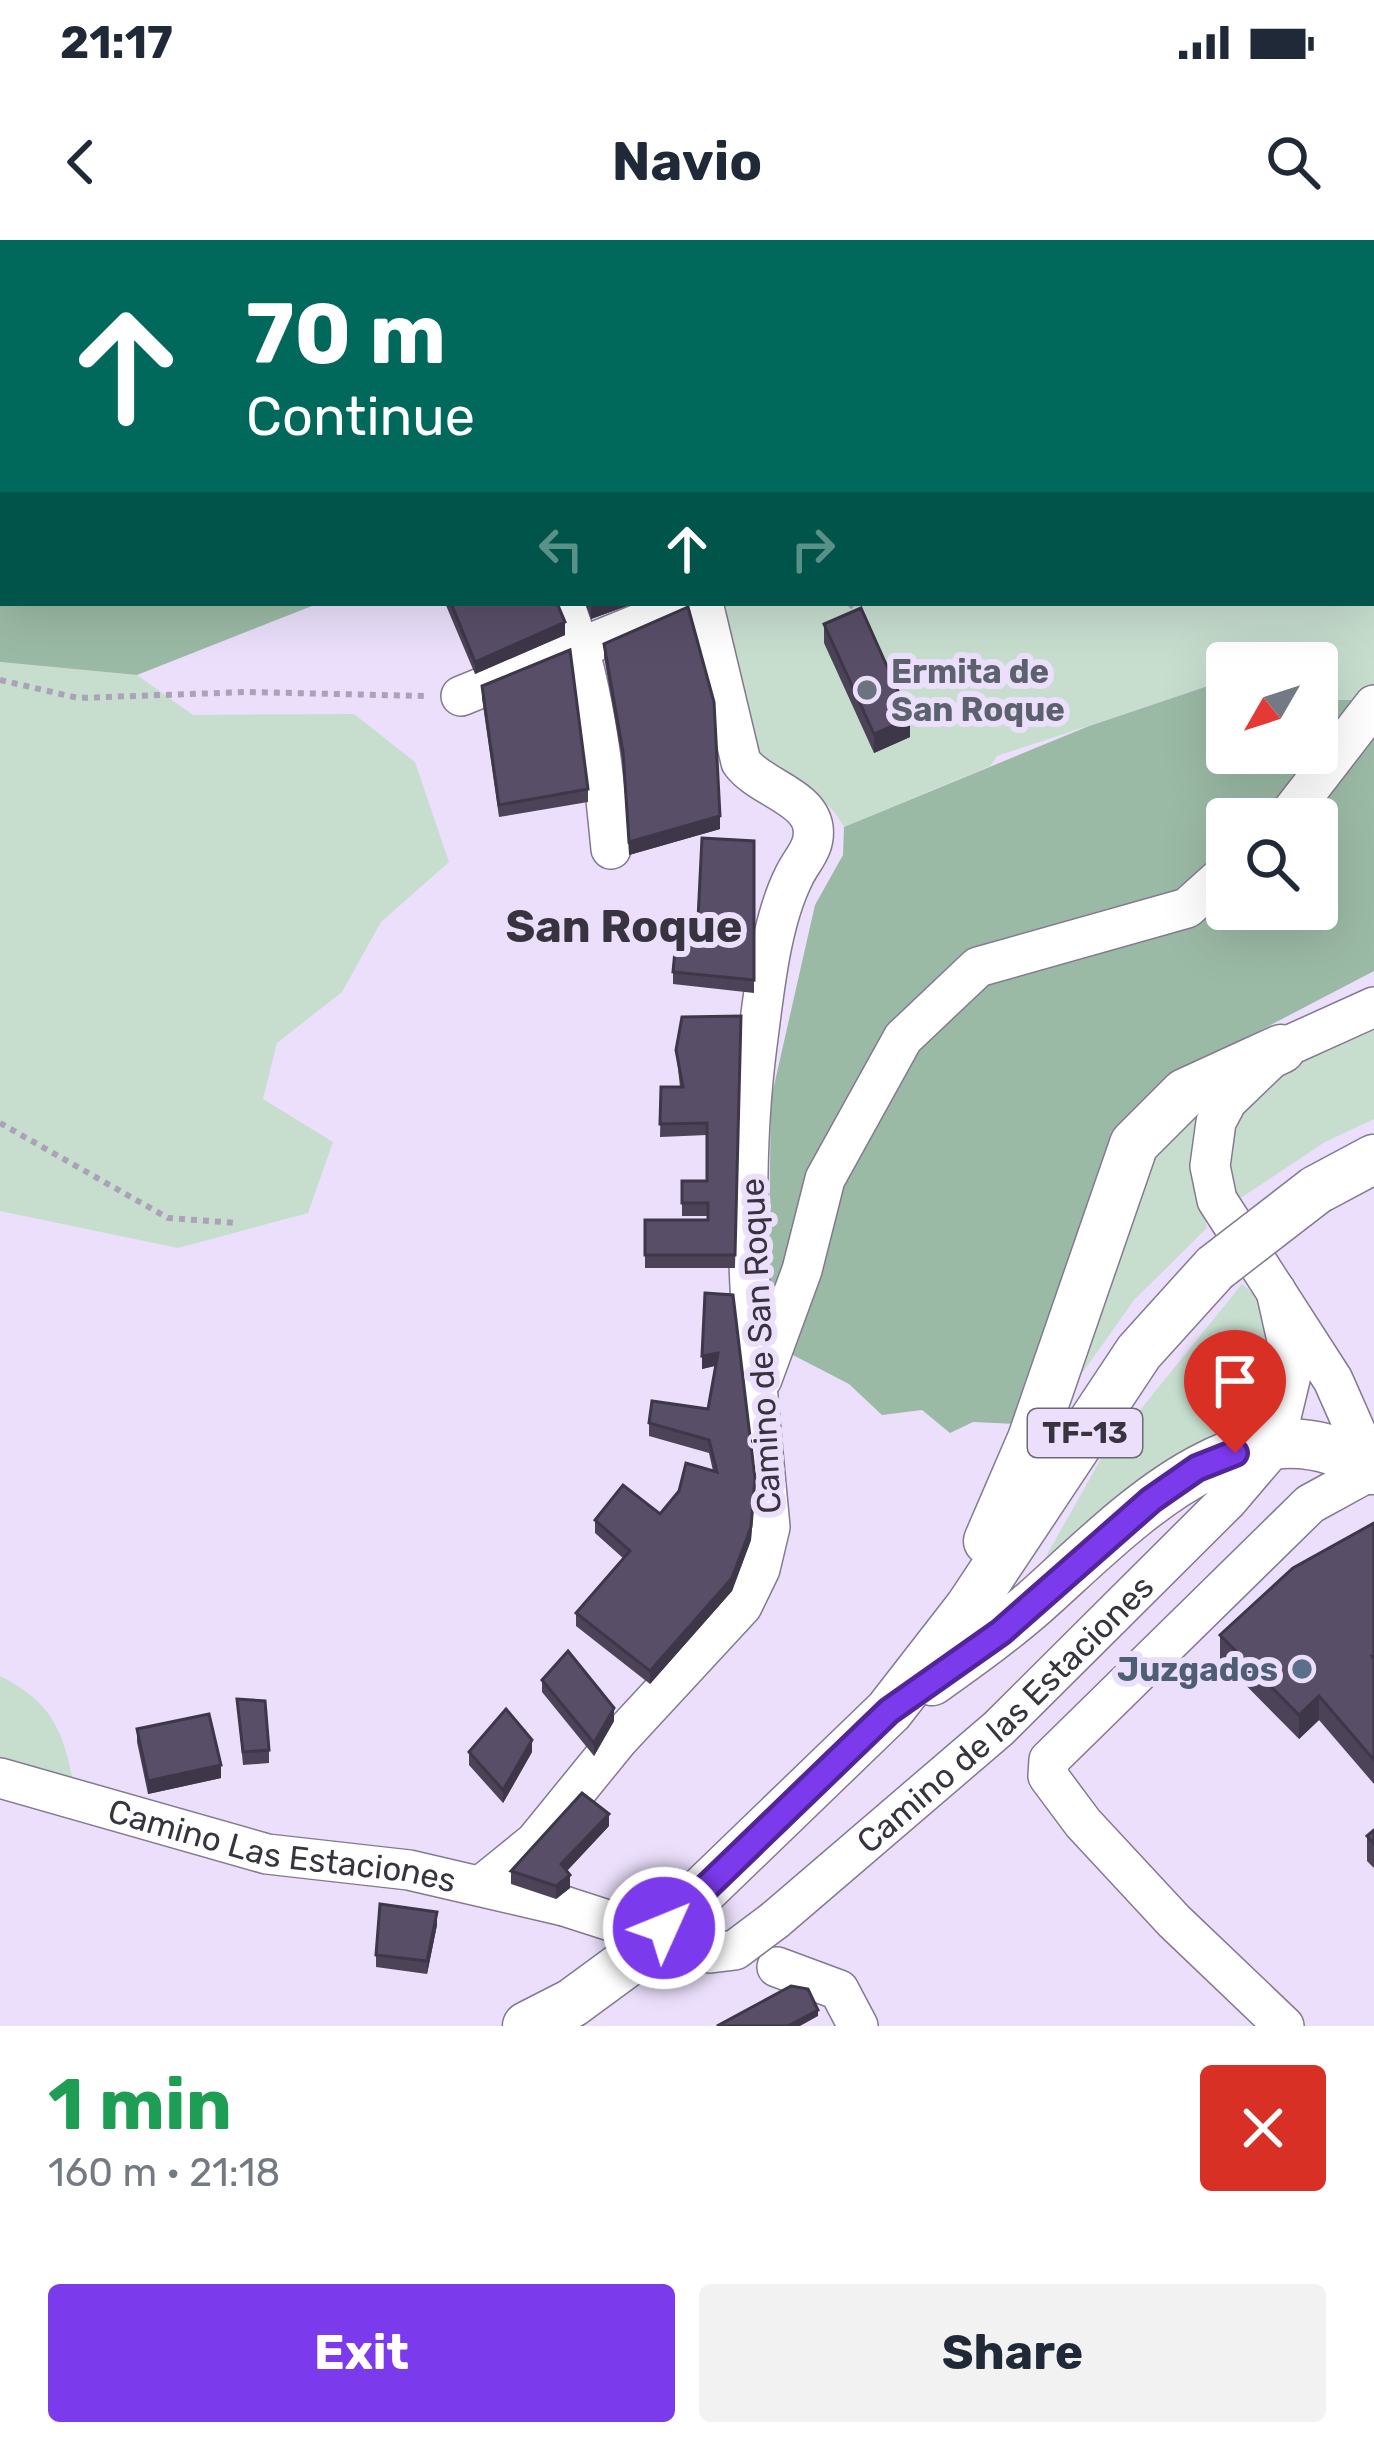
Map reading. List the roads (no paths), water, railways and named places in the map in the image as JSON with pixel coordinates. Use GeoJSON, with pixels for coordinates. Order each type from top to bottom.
{"type":"FeatureCollection","features":[{"type":"Feature","properties":{"kind":"main road"},"geometry":{"type":"LineString","coordinates":[[969,1608],[994,1521],[1032,1438],[1134,1144],[1185,1093],[1281,1049]]}},
{"type":"Feature","properties":{"kind":"main road","name":"TF-13"},"geometry":{"type":"LineString","coordinates":[[527,2026],[572,2003],[632,1959],[889,1711],[969,1608],[1139,1352],[1215,1268],[1316,1190],[1374,1159]]}},
{"type":"Feature","properties":{"kind":"main road"},"geometry":{"type":"LineString","coordinates":[[889,1711],[1001,1632],[1182,1478],[1235,1453],[1274,1446],[1324,1448],[1373,1471]]}},
{"type":"Feature","properties":{"kind":"street"},"geometry":{"type":"LineString","coordinates":[[565,606],[580,645],[601,742],[611,849]]}},
{"type":"Feature","properties":{"kind":"street"},"geometry":{"type":"LineString","coordinates":[[460,696],[682,606]]}},
{"type":"Feature","properties":{"kind":"street","name":"Camino de San Roque"},"geometry":{"type":"LineString","coordinates":[[482,1885],[535,1842],[618,1740],[742,1606],[760,1569],[770,1527],[748,1228],[757,1046],[777,934],[795,874],[814,840],[813,823],[804,808],[759,781],[742,761],[704,606]]}},
{"type":"Feature","properties":{"kind":"street"},"geometry":{"type":"LineString","coordinates":[[1302,798],[1374,705]]}},
{"type":"Feature","properties":{"kind":"street"},"geometry":{"type":"LineString","coordinates":[[758,1390],[802,1270],[825,1179],[903,1038],[978,967],[1187,908],[1206,891]]}},
{"type":"Feature","properties":{"kind":"street"},"geometry":{"type":"LineString","coordinates":[[1260,2020],[1083,1823],[1048,1776],[1053,1751],[1234,1593],[1310,1504],[1373,1471],[1316,1353],[1217,1201],[1210,1166],[1216,1122],[1227,1101],[1281,1049],[1374,1007]]}},
{"type":"Feature","properties":{"kind":"street"},"geometry":{"type":"LineString","coordinates":[[1227,1501],[1274,1446],[1293,1367],[1276,1291]]}},
{"type":"Feature","properties":{"kind":"street"},"geometry":{"type":"LineString","coordinates":[[1310,1504],[1327,1414],[1316,1353]]}},
{"type":"Feature","properties":{"kind":"street"},"geometry":{"type":"LineString","coordinates":[[1227,1501],[1294,1459],[1324,1448]]}},
{"type":"Feature","properties":{"kind":"street","name":"Camino de las Estaciones"},"geometry":{"type":"LineString","coordinates":[[564,1906],[710,1953],[735,1950],[999,1728],[1227,1501]]}},
{"type":"Feature","properties":{"kind":"street","name":"Camino Las Estaciones"},"geometry":{"type":"LineString","coordinates":[[0,1778],[267,1854],[409,1870],[564,1906]]}},
{"type":"Feature","properties":{"kind":"street"},"geometry":{"type":"LineString","coordinates":[[777,1967],[839,1990],[858,2026]]}},
{"type":"Feature","properties":{"kind":"place","name":"Ermita de San Roque"},"geometry":{"type":"Point","coordinates":[867,690]}},
{"type":"Feature","properties":{"kind":"place","name":"Juzgados"},"geometry":{"type":"Point","coordinates":[1302,1669]}},
{"type":"Feature","properties":{"kind":"district","name":"San Roque"},"geometry":{"type":"Point","coordinates":[624,926]}}]}
